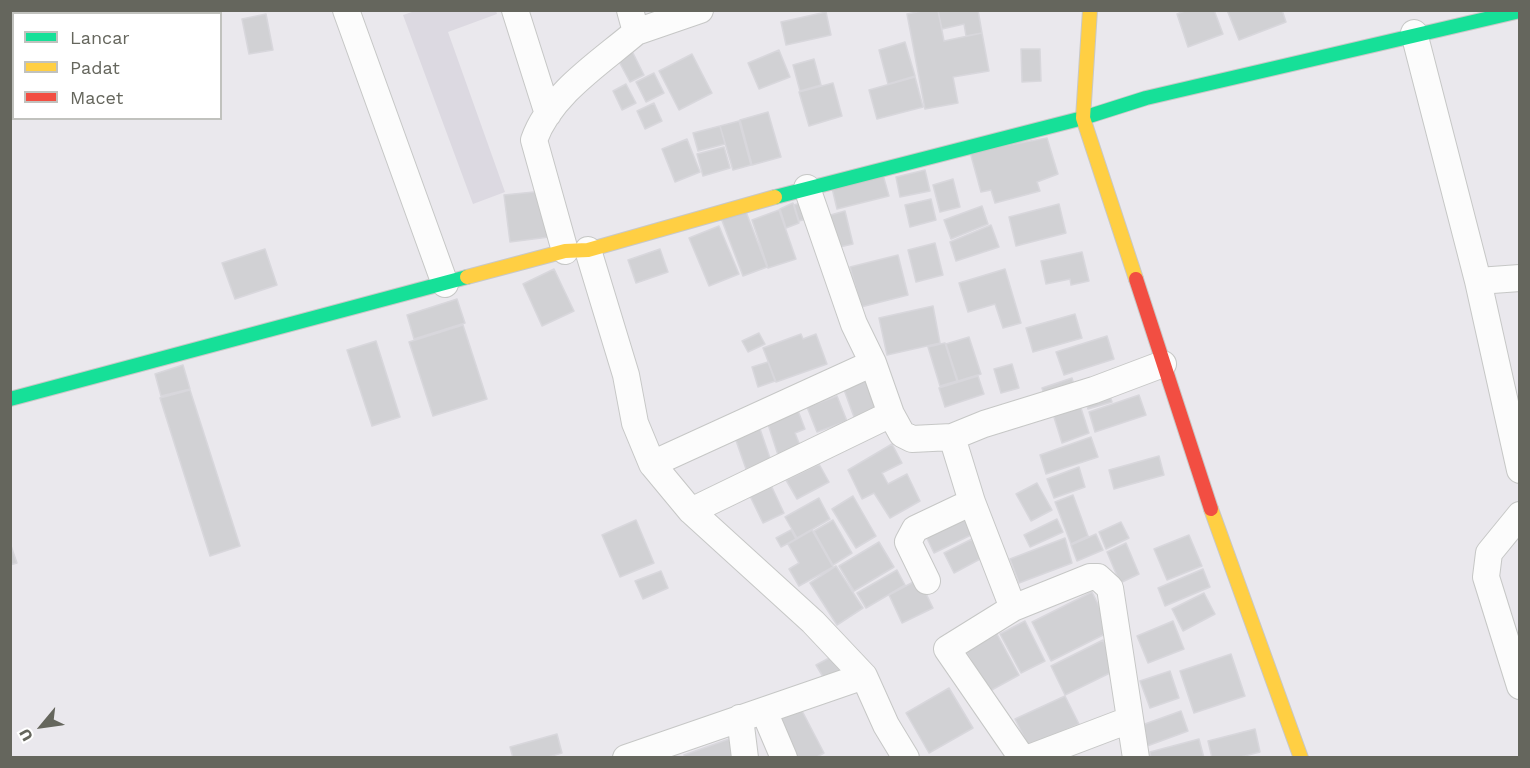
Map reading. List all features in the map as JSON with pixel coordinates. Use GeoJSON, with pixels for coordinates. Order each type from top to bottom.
{"type":"FeatureCollection","features":[{"type":"Feature","properties":{"kind":"street"},"geometry":{"type":"LineString","coordinates":[[346,10],[445,284]]}},
{"type":"Feature","properties":{"kind":"street"},"geometry":{"type":"LineString","coordinates":[[515,10],[548,114]]}},
{"type":"Feature","properties":{"kind":"street"},"geometry":{"type":"LineString","coordinates":[[700,10],[633,21],[548,114],[534,140],[626,375],[635,423],[652,464],[691,511],[813,622],[864,676],[886,725],[906,758]]}},
{"type":"Feature","properties":{"kind":"street"},"geometry":{"type":"LineString","coordinates":[[1090,10],[1083,118],[1227,557],[1301,758]]}},
{"type":"Feature","properties":{"kind":"street"},"geometry":{"type":"LineString","coordinates":[[10,399],[807,188],[1083,118],[1146,98],[1414,33],[1520,11]]}},
{"type":"Feature","properties":{"kind":"street"},"geometry":{"type":"LineString","coordinates":[[1414,33],[1478,281],[1520,470]]}},
{"type":"Feature","properties":{"kind":"street"},"geometry":{"type":"LineString","coordinates":[[807,188],[854,324],[873,363],[891,414],[902,434],[912,439],[952,437],[984,424],[1086,393],[1163,364]]}},
{"type":"Feature","properties":{"kind":"street"},"geometry":{"type":"LineString","coordinates":[[1478,281],[1520,279]]}},
{"type":"Feature","properties":{"kind":"street"},"geometry":{"type":"LineString","coordinates":[[652,464],[873,363]]}},
{"type":"Feature","properties":{"kind":"street"},"geometry":{"type":"LineString","coordinates":[[691,511],[891,414]]}},
{"type":"Feature","properties":{"kind":"street"},"geometry":{"type":"LineString","coordinates":[[952,437],[972,502],[1012,608]]}},
{"type":"Feature","properties":{"kind":"street"},"geometry":{"type":"LineString","coordinates":[[927,581],[908,542],[910,534],[915,529],[972,502]]}},
{"type":"Feature","properties":{"kind":"street"},"geometry":{"type":"LineString","coordinates":[[1520,515],[1489,553],[1486,577],[1520,686]]}},
{"type":"Feature","properties":{"kind":"street"},"geometry":{"type":"LineString","coordinates":[[1022,758],[947,649],[1012,608],[1090,577],[1105,580],[1110,588],[1136,758]]}},
{"type":"Feature","properties":{"kind":"street"},"geometry":{"type":"LineString","coordinates":[[626,758],[864,676]]}},
{"type":"Feature","properties":{"kind":"street"},"geometry":{"type":"LineString","coordinates":[[745,758],[752,715]]}},
{"type":"Feature","properties":{"kind":"street"},"geometry":{"type":"LineString","coordinates":[[752,715],[784,758]]}},
{"type":"Feature","properties":{"kind":"street"},"geometry":{"type":"LineString","coordinates":[[1029,758],[1129,720]]}},
{"type":"Feature","properties":{"kind":"shaded area"},"geometry":{"type":"Polygon","coordinates":[[[415,11],[496,11],[497,14],[448,32],[505,192],[473,204],[403,15],[415,11]]]}},
{"type":"Feature","properties":{"kind":"building"},"geometry":{"type":"Polygon","coordinates":[[[938,10],[944,41],[982,33],[989,71],[953,77],[958,103],[925,109],[907,14],[938,10]]]}},
{"type":"Feature","properties":{"kind":"building"},"geometry":{"type":"Polygon","coordinates":[[[978,10],[982,33],[966,36],[964,24],[942,29],[938,11],[978,10]]]}},
{"type":"Feature","properties":{"kind":"building"},"geometry":{"type":"Polygon","coordinates":[[[1187,10],[1214,10],[1223,34],[1188,47],[1177,14],[1187,10]]]}},
{"type":"Feature","properties":{"kind":"building"},"geometry":{"type":"Polygon","coordinates":[[[1227,10],[1282,10],[1286,22],[1239,40],[1227,10]]]}},
{"type":"Feature","properties":{"kind":"building"},"geometry":{"type":"Polygon","coordinates":[[[826,12],[831,35],[786,45],[781,22],[826,12]]]}},
{"type":"Feature","properties":{"kind":"building"},"geometry":{"type":"Polygon","coordinates":[[[266,14],[273,50],[249,54],[242,19],[266,14]]]}},
{"type":"Feature","properties":{"kind":"building"},"geometry":{"type":"Polygon","coordinates":[[[905,42],[915,76],[888,84],[879,50],[905,42]]]}},
{"type":"Feature","properties":{"kind":"building"},"geometry":{"type":"Polygon","coordinates":[[[631,49],[644,75],[630,82],[616,56],[631,49]]]}},
{"type":"Feature","properties":{"kind":"building"},"geometry":{"type":"Polygon","coordinates":[[[1021,49],[1040,49],[1041,81],[1022,82],[1021,49]]]}},
{"type":"Feature","properties":{"kind":"building"},"geometry":{"type":"Polygon","coordinates":[[[779,50],[790,77],[759,89],[748,63],[779,50]]]}},
{"type":"Feature","properties":{"kind":"building"},"geometry":{"type":"Polygon","coordinates":[[[692,54],[712,93],[679,110],[659,71],[692,54]]]}},
{"type":"Feature","properties":{"kind":"building"},"geometry":{"type":"Polygon","coordinates":[[[814,59],[821,85],[800,91],[793,65],[814,59]]]}},
{"type":"Feature","properties":{"kind":"building"},"geometry":{"type":"Polygon","coordinates":[[[654,73],[664,93],[646,102],[636,82],[654,73]]]}},
{"type":"Feature","properties":{"kind":"building"},"geometry":{"type":"Polygon","coordinates":[[[915,77],[923,107],[877,119],[869,90],[915,77]]]}},
{"type":"Feature","properties":{"kind":"building"},"geometry":{"type":"Polygon","coordinates":[[[833,83],[842,116],[809,126],[799,92],[833,83]]]}},
{"type":"Feature","properties":{"kind":"building"},"geometry":{"type":"Polygon","coordinates":[[[626,84],[636,103],[622,110],[613,91],[626,84]]]}},
{"type":"Feature","properties":{"kind":"building"},"geometry":{"type":"Polygon","coordinates":[[[654,103],[662,121],[645,129],[637,111],[654,103]]]}},
{"type":"Feature","properties":{"kind":"building"},"geometry":{"type":"Polygon","coordinates":[[[768,112],[781,157],[752,165],[740,120],[768,112]]]}},
{"type":"Feature","properties":{"kind":"building"},"geometry":{"type":"Polygon","coordinates":[[[739,121],[751,165],[733,170],[720,126],[739,121]]]}},
{"type":"Feature","properties":{"kind":"building"},"geometry":{"type":"Polygon","coordinates":[[[720,126],[725,144],[698,151],[693,133],[720,126]]]}},
{"type":"Feature","properties":{"kind":"building"},"geometry":{"type":"Polygon","coordinates":[[[1047,138],[1058,174],[1037,182],[1040,191],[995,203],[991,190],[981,192],[970,152],[1047,138]]]}},
{"type":"Feature","properties":{"kind":"building"},"geometry":{"type":"Polygon","coordinates":[[[687,139],[700,172],[675,182],[662,149],[687,139]]]}},
{"type":"Feature","properties":{"kind":"building"},"geometry":{"type":"Polygon","coordinates":[[[724,147],[730,168],[703,176],[697,154],[724,147]]]}},
{"type":"Feature","properties":{"kind":"building"},"geometry":{"type":"Polygon","coordinates":[[[925,170],[930,191],[900,197],[896,177],[925,170]]]}},
{"type":"Feature","properties":{"kind":"building"},"geometry":{"type":"Polygon","coordinates":[[[883,175],[889,196],[837,209],[832,188],[883,175]]]}},
{"type":"Feature","properties":{"kind":"building"},"geometry":{"type":"Polygon","coordinates":[[[953,179],[960,207],[940,212],[933,185],[953,179]]]}},
{"type":"Feature","properties":{"kind":"building"},"geometry":{"type":"Polygon","coordinates":[[[544,191],[549,237],[510,242],[504,195],[544,191]]]}},
{"type":"Feature","properties":{"kind":"building"},"geometry":{"type":"Polygon","coordinates":[[[931,199],[936,220],[910,227],[905,205],[931,199]]]}},
{"type":"Feature","properties":{"kind":"building"},"geometry":{"type":"Polygon","coordinates":[[[804,202],[810,218],[799,221],[794,205],[804,202]]]}},
{"type":"Feature","properties":{"kind":"building"},"geometry":{"type":"Polygon","coordinates":[[[793,203],[799,223],[786,228],[780,209],[793,203]]]}},
{"type":"Feature","properties":{"kind":"building"},"geometry":{"type":"Polygon","coordinates":[[[1059,204],[1066,233],[1016,246],[1009,217],[1059,204]]]}},
{"type":"Feature","properties":{"kind":"building"},"geometry":{"type":"Polygon","coordinates":[[[982,206],[988,224],[951,239],[944,220],[982,206]]]}},
{"type":"Feature","properties":{"kind":"building"},"geometry":{"type":"Polygon","coordinates":[[[745,209],[767,267],[743,276],[721,218],[745,209]]]}},
{"type":"Feature","properties":{"kind":"building"},"geometry":{"type":"Polygon","coordinates":[[[779,210],[796,259],[768,268],[752,220],[779,210]]]}},
{"type":"Feature","properties":{"kind":"building"},"geometry":{"type":"Polygon","coordinates":[[[845,211],[853,244],[835,248],[827,216],[845,211]]]}},
{"type":"Feature","properties":{"kind":"building"},"geometry":{"type":"Polygon","coordinates":[[[991,225],[999,247],[956,261],[950,242],[991,225]]]}},
{"type":"Feature","properties":{"kind":"building"},"geometry":{"type":"Polygon","coordinates":[[[719,226],[739,274],[709,286],[689,238],[719,226]]]}},
{"type":"Feature","properties":{"kind":"building"},"geometry":{"type":"Polygon","coordinates":[[[935,243],[943,275],[916,282],[908,250],[935,243]]]}},
{"type":"Feature","properties":{"kind":"building"},"geometry":{"type":"Polygon","coordinates":[[[265,249],[277,285],[235,299],[222,263],[265,249]]]}},
{"type":"Feature","properties":{"kind":"building"},"geometry":{"type":"Polygon","coordinates":[[[660,249],[668,272],[636,283],[628,260],[660,249]]]}},
{"type":"Feature","properties":{"kind":"building"},"geometry":{"type":"Polygon","coordinates":[[[1082,252],[1089,281],[1071,285],[1070,279],[1046,284],[1041,261],[1082,252]]]}},
{"type":"Feature","properties":{"kind":"building"},"geometry":{"type":"Polygon","coordinates":[[[898,255],[908,295],[861,307],[850,267],[898,255]]]}},
{"type":"Feature","properties":{"kind":"building"},"geometry":{"type":"Polygon","coordinates":[[[554,269],[574,311],[542,326],[523,284],[554,269]]]}},
{"type":"Feature","properties":{"kind":"building"},"geometry":{"type":"Polygon","coordinates":[[[1005,269],[1021,323],[1003,328],[995,304],[968,312],[959,283],[1005,269]]]}},
{"type":"Feature","properties":{"kind":"building"},"geometry":{"type":"Polygon","coordinates":[[[457,299],[465,323],[414,339],[407,315],[457,299]]]}},
{"type":"Feature","properties":{"kind":"building"},"geometry":{"type":"Polygon","coordinates":[[[933,306],[940,343],[887,355],[879,318],[933,306]]]}},
{"type":"Feature","properties":{"kind":"building"},"geometry":{"type":"Polygon","coordinates":[[[1075,314],[1082,338],[1033,352],[1026,328],[1075,314]]]}},
{"type":"Feature","properties":{"kind":"building"},"geometry":{"type":"Polygon","coordinates":[[[463,325],[487,399],[433,416],[409,342],[463,325]]]}},
{"type":"Feature","properties":{"kind":"building"},"geometry":{"type":"Polygon","coordinates":[[[759,333],[765,344],[748,352],[742,341],[759,333]]]}},
{"type":"Feature","properties":{"kind":"building"},"geometry":{"type":"Polygon","coordinates":[[[801,334],[803,339],[816,334],[827,364],[776,382],[763,348],[801,334]]]}},
{"type":"Feature","properties":{"kind":"building"},"geometry":{"type":"Polygon","coordinates":[[[1107,336],[1114,359],[1064,375],[1056,352],[1107,336]]]}},
{"type":"Feature","properties":{"kind":"building"},"geometry":{"type":"Polygon","coordinates":[[[969,337],[981,374],[958,381],[946,344],[969,337]]]}},
{"type":"Feature","properties":{"kind":"building"},"geometry":{"type":"Polygon","coordinates":[[[376,341],[400,417],[372,426],[347,350],[376,341]]]}},
{"type":"Feature","properties":{"kind":"building"},"geometry":{"type":"Polygon","coordinates":[[[945,343],[957,381],[940,386],[928,347],[945,343]]]}},
{"type":"Feature","properties":{"kind":"building"},"geometry":{"type":"Polygon","coordinates":[[[768,362],[775,381],[758,387],[752,367],[768,362]]]}},
{"type":"Feature","properties":{"kind":"building"},"geometry":{"type":"Polygon","coordinates":[[[1012,364],[1019,388],[1001,393],[994,369],[1012,364]]]}},
{"type":"Feature","properties":{"kind":"building"},"geometry":{"type":"Polygon","coordinates":[[[183,365],[190,389],[161,396],[155,374],[183,365]]]}},
{"type":"Feature","properties":{"kind":"building"},"geometry":{"type":"Polygon","coordinates":[[[978,376],[984,394],[945,407],[939,388],[978,376]]]}},
{"type":"Feature","properties":{"kind":"building"},"geometry":{"type":"Polygon","coordinates":[[[872,377],[880,408],[854,417],[843,387],[872,377]]]}},
{"type":"Feature","properties":{"kind":"building"},"geometry":{"type":"Polygon","coordinates":[[[1072,378],[1077,394],[1047,403],[1042,388],[1072,378]]]}},
{"type":"Feature","properties":{"kind":"building"},"geometry":{"type":"Polygon","coordinates":[[[190,390],[240,546],[210,556],[160,398],[190,390]]]}},
{"type":"Feature","properties":{"kind":"building"},"geometry":{"type":"Polygon","coordinates":[[[1108,390],[1112,402],[1088,409],[1084,397],[1108,390]]]}},
{"type":"Feature","properties":{"kind":"building"},"geometry":{"type":"Polygon","coordinates":[[[1139,395],[1146,415],[1095,432],[1089,412],[1139,395]]]}},
{"type":"Feature","properties":{"kind":"building"},"geometry":{"type":"Polygon","coordinates":[[[837,396],[847,421],[817,432],[807,407],[837,396]]]}},
{"type":"Feature","properties":{"kind":"building"},"geometry":{"type":"Polygon","coordinates":[[[1080,405],[1089,433],[1062,443],[1053,414],[1080,405]]]}},
{"type":"Feature","properties":{"kind":"building"},"geometry":{"type":"Polygon","coordinates":[[[797,408],[805,429],[795,433],[801,448],[778,455],[766,418],[797,408]]]}},
{"type":"Feature","properties":{"kind":"building"},"geometry":{"type":"Polygon","coordinates":[[[758,423],[771,461],[746,469],[733,432],[758,423]]]}},
{"type":"Feature","properties":{"kind":"building"},"geometry":{"type":"Polygon","coordinates":[[[1091,437],[1098,457],[1046,474],[1040,455],[1091,437]]]}},
{"type":"Feature","properties":{"kind":"building"},"geometry":{"type":"Polygon","coordinates":[[[892,444],[902,463],[882,473],[888,484],[907,474],[920,501],[890,518],[874,493],[862,499],[848,470],[892,444]]]}},
{"type":"Feature","properties":{"kind":"building"},"geometry":{"type":"Polygon","coordinates":[[[1159,456],[1164,475],[1114,489],[1109,470],[1159,456]]]}},
{"type":"Feature","properties":{"kind":"building"},"geometry":{"type":"Polygon","coordinates":[[[819,464],[829,482],[797,499],[786,480],[819,464]]]}},
{"type":"Feature","properties":{"kind":"building"},"geometry":{"type":"Polygon","coordinates":[[[1079,467],[1085,487],[1054,498],[1047,479],[1079,467]]]}},
{"type":"Feature","properties":{"kind":"building"},"geometry":{"type":"Polygon","coordinates":[[[769,481],[784,513],[763,523],[748,492],[769,481]]]}},
{"type":"Feature","properties":{"kind":"building"},"geometry":{"type":"Polygon","coordinates":[[[1037,483],[1052,510],[1031,521],[1016,494],[1037,483]]]}},
{"type":"Feature","properties":{"kind":"building"},"geometry":{"type":"Polygon","coordinates":[[[1073,495],[1088,536],[1071,544],[1055,502],[1073,495]]]}},
{"type":"Feature","properties":{"kind":"building"},"geometry":{"type":"Polygon","coordinates":[[[853,496],[876,536],[856,548],[832,509],[853,496]]]}},
{"type":"Feature","properties":{"kind":"building"},"geometry":{"type":"Polygon","coordinates":[[[819,498],[830,519],[797,538],[785,517],[819,498]]]}},
{"type":"Feature","properties":{"kind":"building"},"geometry":{"type":"Polygon","coordinates":[[[962,511],[973,534],[934,553],[923,530],[962,511]]]}},
{"type":"Feature","properties":{"kind":"building"},"geometry":{"type":"Polygon","coordinates":[[[1057,519],[1063,532],[1030,547],[1024,535],[1057,519]]]}},
{"type":"Feature","properties":{"kind":"building"},"geometry":{"type":"Polygon","coordinates":[[[636,520],[654,563],[620,577],[602,535],[636,520]]]}},
{"type":"Feature","properties":{"kind":"building"},"geometry":{"type":"Polygon","coordinates":[[[833,520],[852,553],[833,565],[814,531],[833,520]]]}},
{"type":"Feature","properties":{"kind":"building"},"geometry":{"type":"Polygon","coordinates":[[[1121,522],[1129,538],[1106,549],[1099,532],[1121,522]]]}},
{"type":"Feature","properties":{"kind":"building"},"geometry":{"type":"Polygon","coordinates":[[[791,530],[796,539],[781,547],[776,538],[791,530]]]}},
{"type":"Feature","properties":{"kind":"building"},"geometry":{"type":"Polygon","coordinates":[[[812,530],[833,567],[799,586],[789,569],[799,563],[788,544],[812,530]]]}},
{"type":"Feature","properties":{"kind":"building"},"geometry":{"type":"Polygon","coordinates":[[[1096,534],[1103,550],[1077,561],[1071,545],[1096,534]]]}},
{"type":"Feature","properties":{"kind":"building"},"geometry":{"type":"Polygon","coordinates":[[[1189,535],[1202,566],[1167,580],[1154,549],[1189,535]]]}},
{"type":"Feature","properties":{"kind":"building"},"geometry":{"type":"Polygon","coordinates":[[[1065,538],[1072,563],[1019,583],[1010,559],[1065,538]]]}},
{"type":"Feature","properties":{"kind":"building"},"geometry":{"type":"Polygon","coordinates":[[[972,539],[982,558],[954,573],[944,553],[972,539]]]}},
{"type":"Feature","properties":{"kind":"building"},"geometry":{"type":"Polygon","coordinates":[[[879,542],[894,567],[854,591],[839,566],[879,542]]]}},
{"type":"Feature","properties":{"kind":"building"},"geometry":{"type":"Polygon","coordinates":[[[10,543],[17,563],[10,565],[10,543]]]}},
{"type":"Feature","properties":{"kind":"building"},"geometry":{"type":"Polygon","coordinates":[[[1126,543],[1139,574],[1120,583],[1107,552],[1126,543]]]}},
{"type":"Feature","properties":{"kind":"building"},"geometry":{"type":"Polygon","coordinates":[[[836,566],[863,608],[837,625],[810,583],[836,566]]]}},
{"type":"Feature","properties":{"kind":"building"},"geometry":{"type":"Polygon","coordinates":[[[1203,569],[1210,587],[1165,606],[1158,588],[1203,569]]]}},
{"type":"Feature","properties":{"kind":"building"},"geometry":{"type":"Polygon","coordinates":[[[897,570],[905,585],[866,608],[857,593],[897,570]]]}},
{"type":"Feature","properties":{"kind":"building"},"geometry":{"type":"Polygon","coordinates":[[[661,571],[668,588],[643,599],[635,581],[661,571]]]}},
{"type":"Feature","properties":{"kind":"building"},"geometry":{"type":"Polygon","coordinates":[[[919,579],[933,608],[902,623],[889,595],[919,579]]]}},
{"type":"Feature","properties":{"kind":"building"},"geometry":{"type":"Polygon","coordinates":[[[1092,592],[1111,631],[1051,661],[1032,622],[1092,592]]]}},
{"type":"Feature","properties":{"kind":"building"},"geometry":{"type":"Polygon","coordinates":[[[1204,593],[1215,614],[1183,631],[1172,609],[1204,593]]]}},
{"type":"Feature","properties":{"kind":"building"},"geometry":{"type":"Polygon","coordinates":[[[1025,621],[1045,661],[1021,673],[1000,634],[1025,621]]]}},
{"type":"Feature","properties":{"kind":"building"},"geometry":{"type":"Polygon","coordinates":[[[1173,621],[1184,649],[1148,663],[1137,636],[1173,621]]]}},
{"type":"Feature","properties":{"kind":"building"},"geometry":{"type":"Polygon","coordinates":[[[997,634],[1019,675],[988,692],[966,651],[997,634]]]}},
{"type":"Feature","properties":{"kind":"building"},"geometry":{"type":"Polygon","coordinates":[[[1103,640],[1116,670],[1065,695],[1051,666],[1103,640]]]}},
{"type":"Feature","properties":{"kind":"building"},"geometry":{"type":"Polygon","coordinates":[[[1231,654],[1245,696],[1194,713],[1180,671],[1231,654]]]}},
{"type":"Feature","properties":{"kind":"building"},"geometry":{"type":"Polygon","coordinates":[[[833,656],[843,673],[826,682],[816,665],[833,656]]]}},
{"type":"Feature","properties":{"kind":"building"},"geometry":{"type":"Polygon","coordinates":[[[1170,671],[1179,698],[1150,708],[1140,681],[1170,671]]]}},
{"type":"Feature","properties":{"kind":"building"},"geometry":{"type":"Polygon","coordinates":[[[949,688],[973,728],[929,753],[906,713],[949,688]]]}},
{"type":"Feature","properties":{"kind":"building"},"geometry":{"type":"Polygon","coordinates":[[[1065,696],[1079,724],[1029,747],[1015,719],[1065,696]]]}},
{"type":"Feature","properties":{"kind":"building"},"geometry":{"type":"Polygon","coordinates":[[[798,703],[824,753],[815,758],[796,758],[774,715],[798,703]]]}},
{"type":"Feature","properties":{"kind":"building"},"geometry":{"type":"Polygon","coordinates":[[[1181,711],[1188,731],[1139,749],[1131,729],[1181,711]]]}},
{"type":"Feature","properties":{"kind":"building"},"geometry":{"type":"Polygon","coordinates":[[[1255,729],[1260,752],[1237,758],[1212,758],[1208,741],[1255,729]]]}},
{"type":"Feature","properties":{"kind":"building"},"geometry":{"type":"Polygon","coordinates":[[[557,734],[562,753],[545,758],[513,758],[510,747],[557,734]]]}},
{"type":"Feature","properties":{"kind":"building"},"geometry":{"type":"Polygon","coordinates":[[[732,738],[738,758],[685,758],[684,755],[732,738]]]}},
{"type":"Feature","properties":{"kind":"building"},"geometry":{"type":"Polygon","coordinates":[[[1199,739],[1204,758],[1151,758],[1150,752],[1199,739]]]}},
{"type":"Feature","properties":{"kind":"traffic: fast"},"geometry":{"type":"LineString","coordinates":[[775,197],[1083,118],[1146,98],[1520,11]]}},
{"type":"Feature","properties":{"kind":"traffic: fast"},"geometry":{"type":"LineString","coordinates":[[10,399],[467,277]]}},
{"type":"Feature","properties":{"kind":"traffic: slow"},"geometry":{"type":"LineString","coordinates":[[1090,10],[1083,118],[1136,279]]}},
{"type":"Feature","properties":{"kind":"traffic: slow"},"geometry":{"type":"LineString","coordinates":[[467,277],[565,251],[588,250],[775,197]]}},
{"type":"Feature","properties":{"kind":"traffic: slow"},"geometry":{"type":"LineString","coordinates":[[1211,509],[1301,758]]}},
{"type":"Feature","properties":{"kind":"traffic: jam"},"geometry":{"type":"LineString","coordinates":[[1136,279],[1211,509]]}}]}
